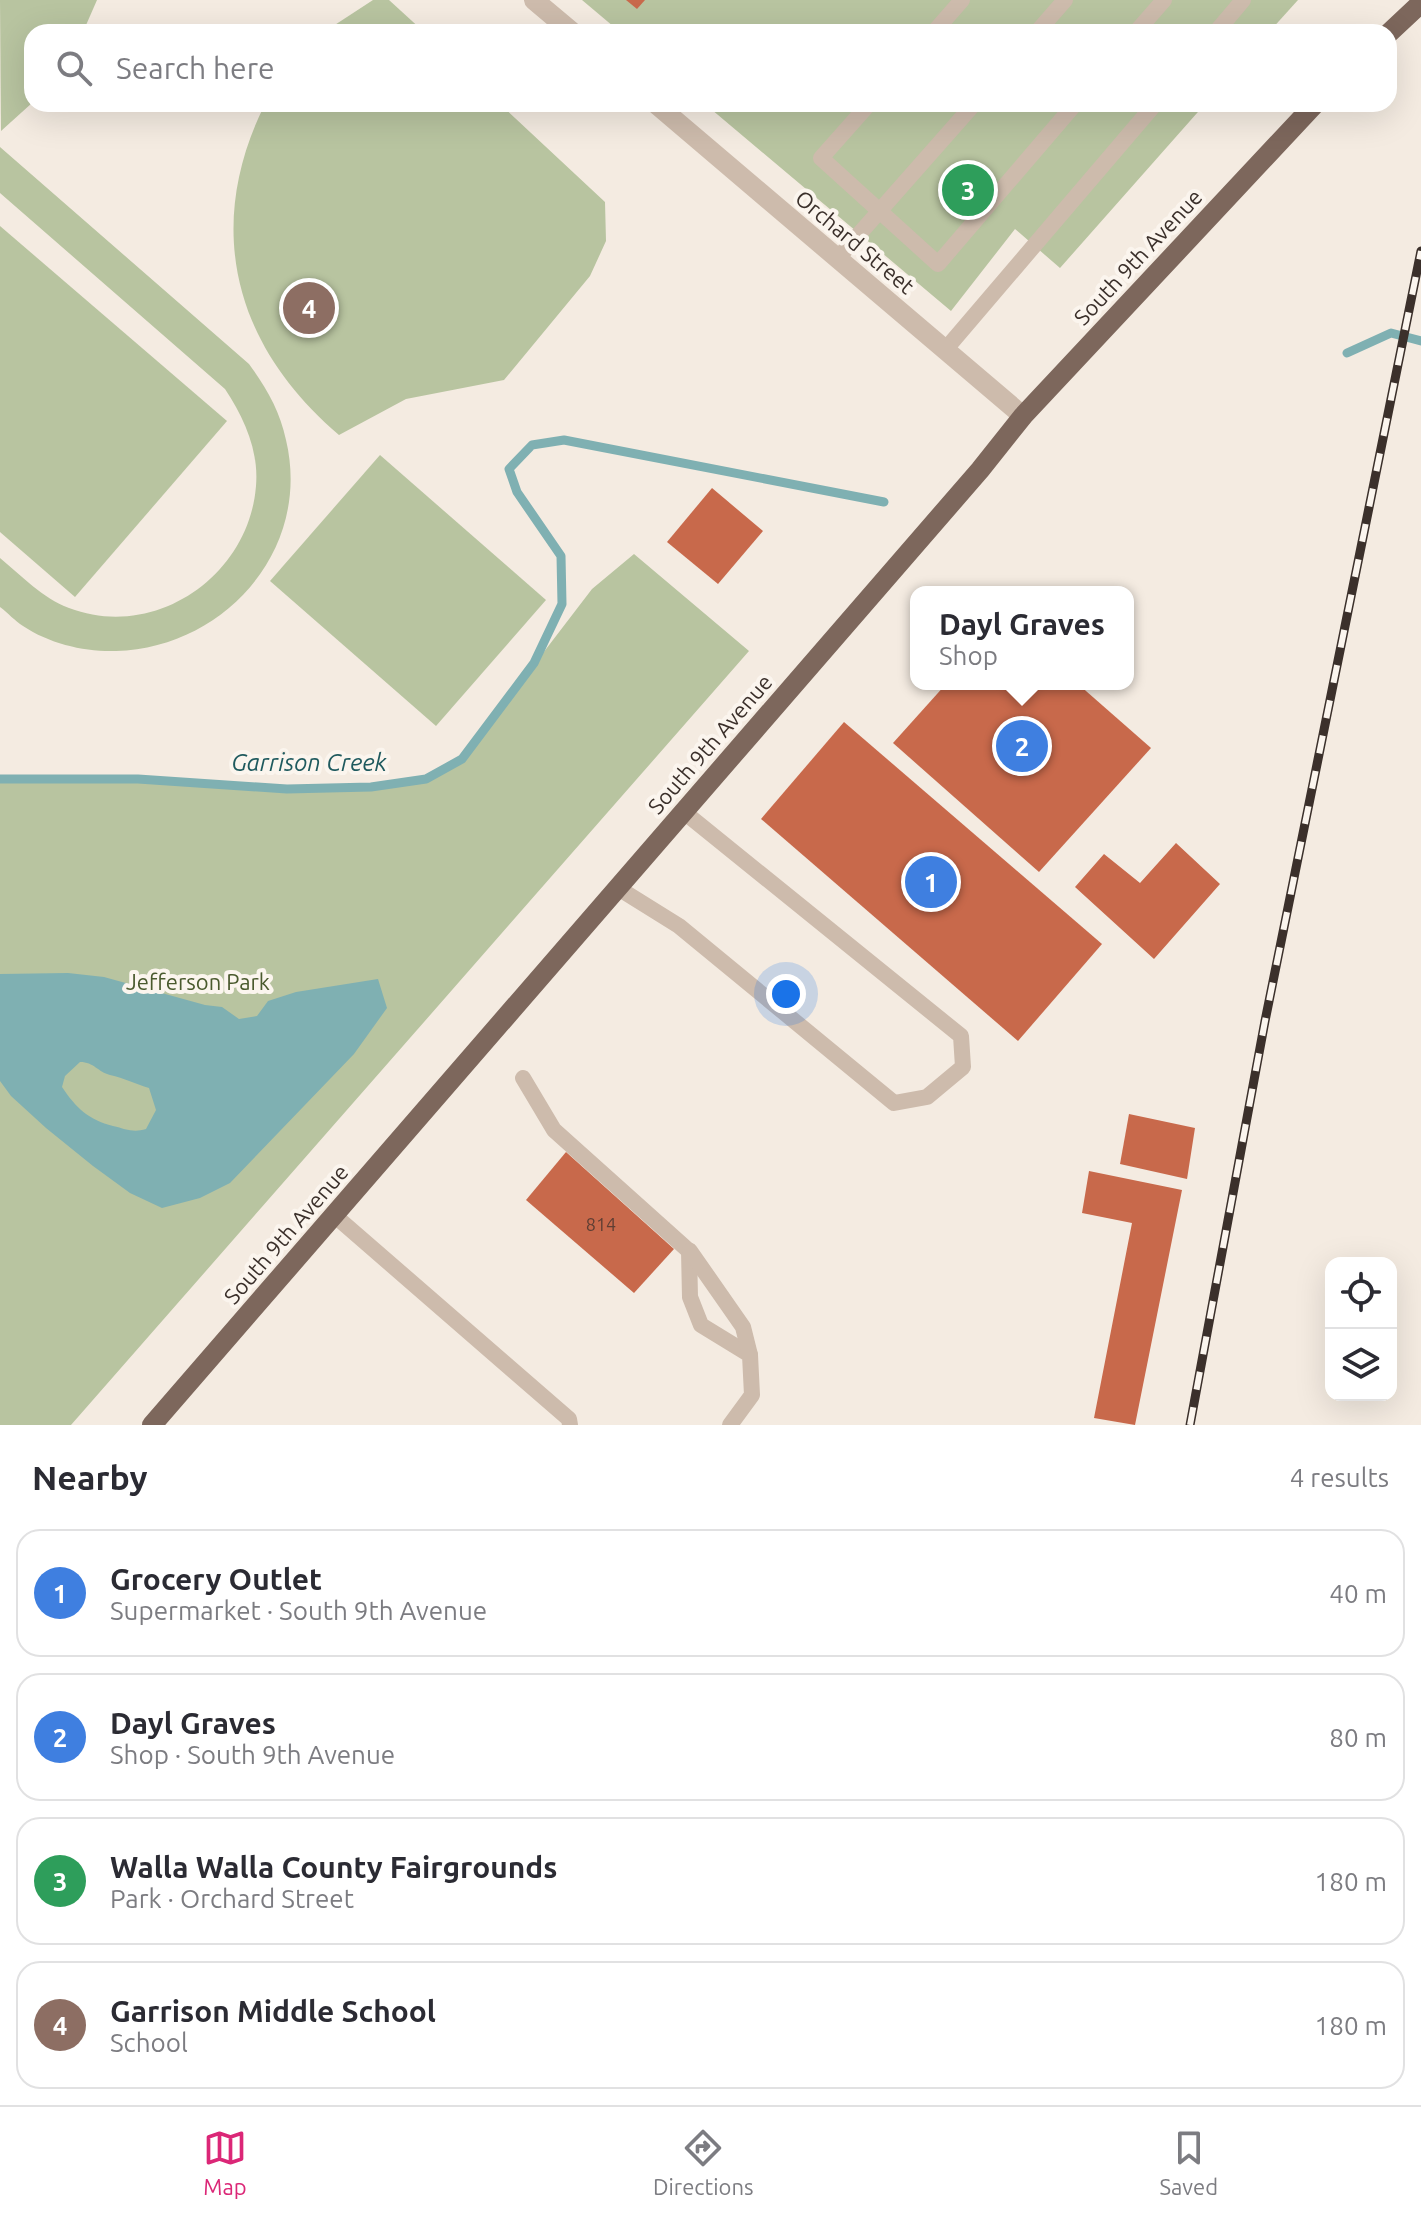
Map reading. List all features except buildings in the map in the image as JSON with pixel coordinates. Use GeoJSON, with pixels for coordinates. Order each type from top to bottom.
{"type":"FeatureCollection","features":[{"type":"Feature","properties":{"kind":"main road"},"geometry":{"type":"LineString","coordinates":[[1397,26],[1421,3]]}},
{"type":"Feature","properties":{"kind":"main road","name":"South 9th Avenue"},"geometry":{"type":"LineString","coordinates":[[152,1425],[1023,416],[1308,112]]}},
{"type":"Feature","properties":{"kind":"street"},"geometry":{"type":"LineString","coordinates":[[534,0],[562,24]]}},
{"type":"Feature","properties":{"kind":"street","name":"Orchard Street"},"geometry":{"type":"LineString","coordinates":[[665,112],[1023,416]]}},
{"type":"Feature","properties":{"kind":"lane"},"geometry":{"type":"LineString","coordinates":[[941,24],[962,0]]}},
{"type":"Feature","properties":{"kind":"lane"},"geometry":{"type":"LineString","coordinates":[[1044,24],[1065,0]]}},
{"type":"Feature","properties":{"kind":"lane"},"geometry":{"type":"LineString","coordinates":[[1143,24],[1164,0]]}},
{"type":"Feature","properties":{"kind":"lane"},"geometry":{"type":"LineString","coordinates":[[1223,24],[1243,0]]}},
{"type":"Feature","properties":{"kind":"lane"},"geometry":{"type":"LineString","coordinates":[[862,112],[821,158],[938,264],[1068,112]]}},
{"type":"Feature","properties":{"kind":"lane"},"geometry":{"type":"LineString","coordinates":[[838,258],[967,112]]}},
{"type":"Feature","properties":{"kind":"lane"},"geometry":{"type":"LineString","coordinates":[[945,350],[1148,112]]}},
{"type":"Feature","properties":{"kind":"lane"},"geometry":{"type":"LineString","coordinates":[[618,888],[679,926],[894,1103],[927,1097],[963,1067],[961,1036],[684,812]]}},
{"type":"Feature","properties":{"kind":"lane"},"geometry":{"type":"LineString","coordinates":[[523,1078],[554,1130],[689,1251],[743,1327],[750,1355],[752,1395],[730,1425]]}},
{"type":"Feature","properties":{"kind":"lane"},"geometry":{"type":"LineString","coordinates":[[334,1215],[569,1419],[570,1425]]}},
{"type":"Feature","properties":{"kind":"lane"},"geometry":{"type":"LineString","coordinates":[[689,1251],[690,1297],[701,1325],[750,1355]]}},
{"type":"Feature","properties":{"kind":"green space"},"geometry":{"type":"Polygon","coordinates":[[[0,0],[97,0],[86,24],[24,24],[24,110],[1,131],[0,0]]]}},
{"type":"Feature","properties":{"kind":"green space"},"geometry":{"type":"Polygon","coordinates":[[[373,0],[389,0],[415,24],[336,24],[373,0]]]}},
{"type":"Feature","properties":{"kind":"green space"},"geometry":{"type":"Polygon","coordinates":[[[582,0],[1298,0],[1276,24],[610,24],[582,0]]]}},
{"type":"Feature","properties":{"kind":"green space"},"geometry":{"type":"Polygon","coordinates":[[[262,112],[509,112],[605,202],[606,241],[590,276],[504,380],[406,399],[339,435],[303,401],[275,364],[254,324],[240,283],[234,240],[236,196],[246,150],[262,112]]]}},
{"type":"Feature","properties":{"kind":"green space"},"geometry":{"type":"Polygon","coordinates":[[[715,112],[1198,112],[1060,268],[1015,229],[951,311],[715,112]]]}},
{"type":"Feature","properties":{"kind":"green space"},"geometry":{"type":"Polygon","coordinates":[[[0,147],[249,364],[280,419],[291,480],[286,519],[272,554],[252,585],[225,612],[192,632],[156,646],[116,651],[92,650],[68,646],[33,632],[0,607],[0,558],[41,593],[69,608],[101,616],[134,616],[164,608],[192,593],[216,573],[236,548],[249,518],[256,486],[253,447],[225,389],[0,193],[0,147]]]}},
{"type":"Feature","properties":{"kind":"green space"},"geometry":{"type":"Polygon","coordinates":[[[0,226],[227,421],[75,597],[0,532],[0,226]]]}},
{"type":"Feature","properties":{"kind":"green space"},"geometry":{"type":"Polygon","coordinates":[[[380,455],[546,600],[436,726],[270,581],[380,455]]]}},
{"type":"Feature","properties":{"kind":"green space","name":"Jefferson Park"},"geometry":{"type":"Polygon","coordinates":[[[634,554],[749,651],[71,1425],[0,1425],[0,779],[138,779],[287,789],[371,787],[426,779],[462,759],[592,589],[634,554]]]}},
{"type":"Feature","properties":{"kind":"water"},"geometry":{"type":"Polygon","coordinates":[[[68,973],[104,977],[222,1007],[239,1019],[257,1016],[268,1001],[296,992],[378,979],[387,1008],[354,1054],[230,1183],[200,1198],[162,1208],[130,1193],[93,1166],[46,1128],[11,1096],[0,1081],[0,974],[68,973]],[[80,1062],[65,1076],[62,1087],[72,1101],[90,1117],[104,1123],[137,1131],[146,1129],[156,1110],[149,1088],[106,1074],[80,1062]]]}},
{"type":"Feature","properties":{"kind":"waterway","name":"Garrison Creek"},"geometry":{"type":"LineString","coordinates":[[1347,353],[1391,333],[1421,341]]}},
{"type":"Feature","properties":{"kind":"waterway","name":"Garrison Creek"},"geometry":{"type":"LineString","coordinates":[[0,779],[138,779],[287,789],[371,787],[426,779],[462,759],[534,663],[562,604],[561,556],[517,492],[509,469],[532,445],[564,440],[884,502]]}},
{"type":"Feature","properties":{"kind":"railway"},"geometry":{"type":"LineString","coordinates":[[1190,1425],[1265,1021],[1421,251]]}},
{"type":"Feature","properties":{"kind":"place","name":"Walla Walla County Fairgrounds"},"geometry":{"type":"Point","coordinates":[968,190]}},
{"type":"Feature","properties":{"kind":"place","name":"Garrison Middle School"},"geometry":{"type":"Point","coordinates":[309,308]}},
{"type":"Feature","properties":{"kind":"place","name":"Dayl Graves"},"geometry":{"type":"Point","coordinates":[1022,746]}},
{"type":"Feature","properties":{"kind":"place","name":"Grocery Outlet"},"geometry":{"type":"Point","coordinates":[931,882]}}]}
